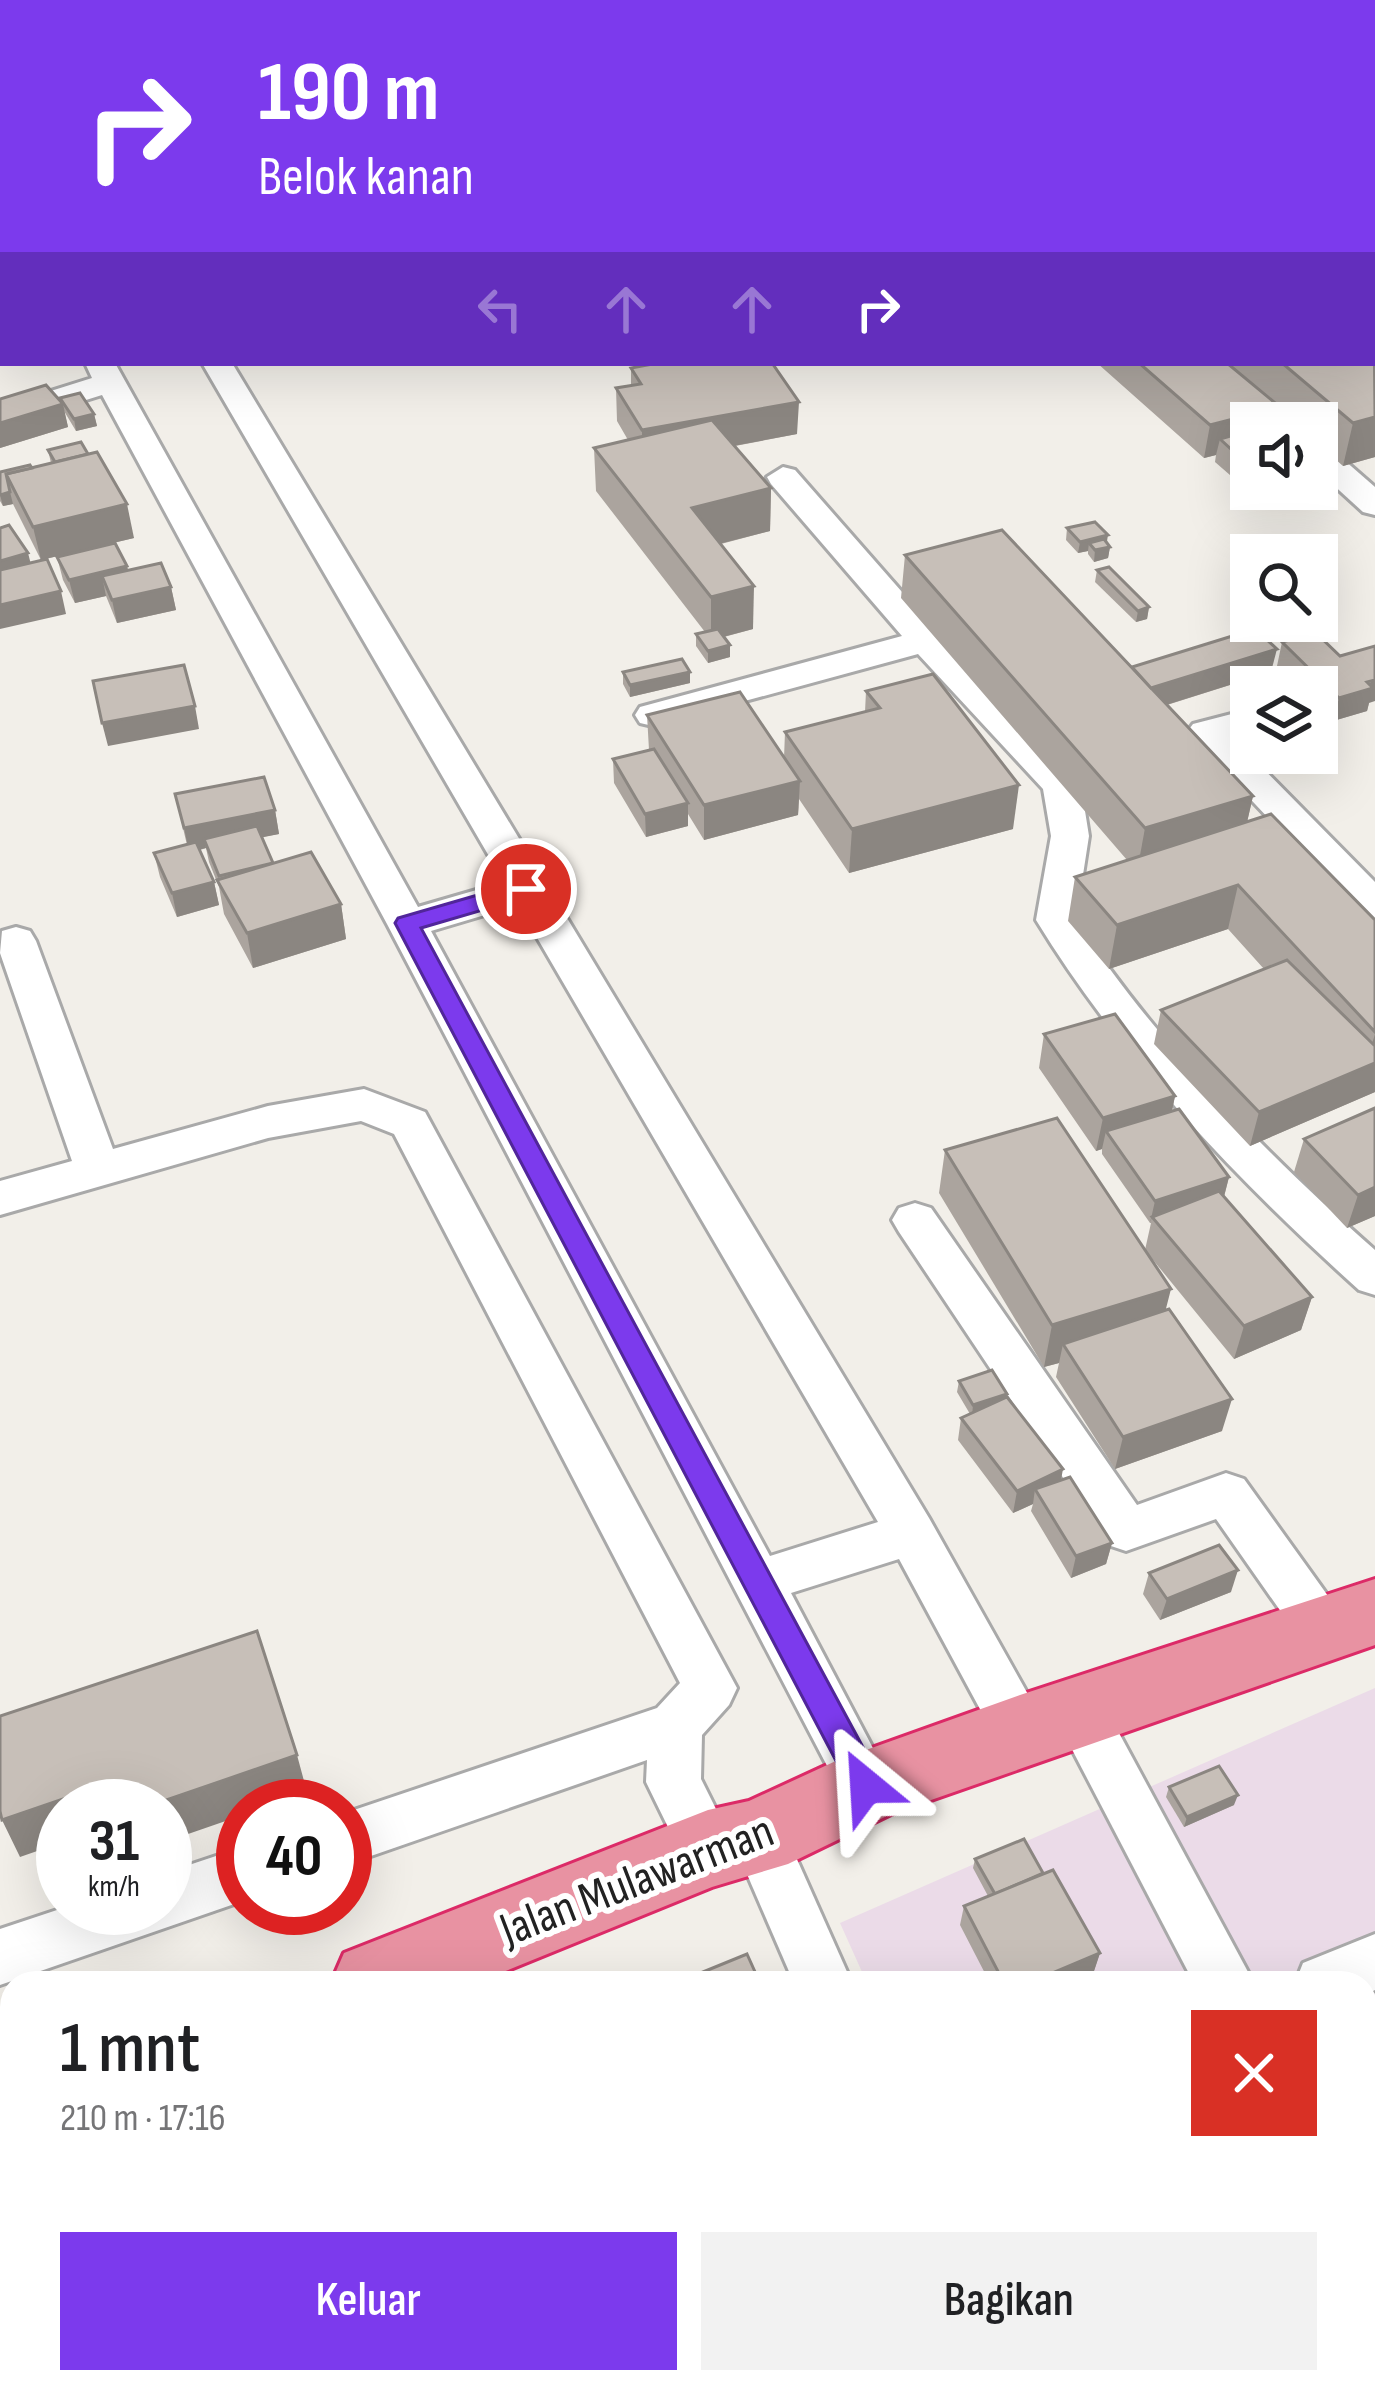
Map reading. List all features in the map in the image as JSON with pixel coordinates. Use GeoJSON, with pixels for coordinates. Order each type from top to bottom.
{"type":"FeatureCollection","features":[{"type":"Feature","properties":{"kind":"highway","name":"Jalan Mulawarman"},"geometry":{"type":"LineString","coordinates":[[405,1971],[734,1844],[866,1786],[1349,1621]]}},
{"type":"Feature","properties":{"kind":"street"},"geometry":{"type":"LineString","coordinates":[[219,366],[911,1533],[1050,1722],[1217,1971]]}},
{"type":"Feature","properties":{"kind":"street"},"geometry":{"type":"LineString","coordinates":[[1220,366],[1260,402]]}},
{"type":"Feature","properties":{"kind":"street"},"geometry":{"type":"LineString","coordinates":[[0,417],[105,372],[407,923],[866,1786]]}},
{"type":"Feature","properties":{"kind":"street"},"geometry":{"type":"LineString","coordinates":[[1338,472],[1375,505]]}},
{"type":"Feature","properties":{"kind":"street"},"geometry":{"type":"LineString","coordinates":[[783,477],[925,641],[1062,786],[1070,836],[1056,920],[1099,988],[1285,1196],[1375,1277]]}},
{"type":"Feature","properties":{"kind":"street"},"geometry":{"type":"LineString","coordinates":[[652,715],[925,641]]}},
{"type":"Feature","properties":{"kind":"street"},"geometry":{"type":"LineString","coordinates":[[1230,726],[1206,732],[1230,757]]}},
{"type":"Feature","properties":{"kind":"street"},"geometry":{"type":"LineString","coordinates":[[1247,774],[1375,905]]}},
{"type":"Feature","properties":{"kind":"street"},"geometry":{"type":"LineString","coordinates":[[407,923],[526,889]]}},
{"type":"Feature","properties":{"kind":"street"},"geometry":{"type":"LineString","coordinates":[[16,941],[98,1170]]}},
{"type":"Feature","properties":{"kind":"street"},"geometry":{"type":"LineString","coordinates":[[0,1198],[268,1122],[364,1105],[410,1123],[710,1688],[675,1726],[372,1830]]}},
{"type":"Feature","properties":{"kind":"street"},"geometry":{"type":"LineString","coordinates":[[915,1220],[1126,1530],[1226,1494],[1349,1621]]}},
{"type":"Feature","properties":{"kind":"street"},"geometry":{"type":"LineString","coordinates":[[760,1581],[911,1533]]}},
{"type":"Feature","properties":{"kind":"street"},"geometry":{"type":"LineString","coordinates":[[675,1726],[673,1782],[734,1844],[815,1971]]}},
{"type":"Feature","properties":{"kind":"street"},"geometry":{"type":"LineString","coordinates":[[0,1957],[64,1935]]}},
{"type":"Feature","properties":{"kind":"shaded area"},"geometry":{"type":"Polygon","coordinates":[[[1375,1688],[1375,1971],[862,1971],[840,1923],[1375,1688]]]}},
{"type":"Feature","properties":{"kind":"building"},"geometry":{"type":"Polygon","coordinates":[[[774,366],[799,402],[642,430],[616,388],[641,384],[631,368],[774,366]]]}},
{"type":"Feature","properties":{"kind":"building"},"geometry":{"type":"Polygon","coordinates":[[[1142,366],[1231,366],[1274,402],[1230,402],[1230,420],[1210,425],[1142,366]]]}},
{"type":"Feature","properties":{"kind":"building"},"geometry":{"type":"Polygon","coordinates":[[[1286,366],[1375,366],[1375,417],[1353,423],[1338,410],[1338,402],[1328,402],[1286,366]]]}},
{"type":"Feature","properties":{"kind":"building"},"geometry":{"type":"Polygon","coordinates":[[[46,385],[63,404],[0,423],[0,399],[46,385]]]}},
{"type":"Feature","properties":{"kind":"building"},"geometry":{"type":"Polygon","coordinates":[[[80,393],[94,414],[74,419],[60,398],[80,393]]]}},
{"type":"Feature","properties":{"kind":"building"},"geometry":{"type":"Polygon","coordinates":[[[712,420],[771,488],[692,508],[754,586],[711,597],[594,448],[712,420]]]}},
{"type":"Feature","properties":{"kind":"building"},"geometry":{"type":"Polygon","coordinates":[[[81,442],[88,454],[55,462],[48,450],[81,442]]]}},
{"type":"Feature","properties":{"kind":"building"},"geometry":{"type":"Polygon","coordinates":[[[97,452],[127,504],[33,527],[6,474],[97,452]]]}},
{"type":"Feature","properties":{"kind":"building"},"geometry":{"type":"Polygon","coordinates":[[[32,468],[6,474],[10,492],[0,495],[0,472],[32,468]]]}},
{"type":"Feature","properties":{"kind":"building"},"geometry":{"type":"Polygon","coordinates":[[[1095,522],[1108,535],[1080,542],[1067,528],[1095,522]]]}},
{"type":"Feature","properties":{"kind":"building"},"geometry":{"type":"Polygon","coordinates":[[[9,525],[28,553],[0,561],[0,528],[9,525]]]}},
{"type":"Feature","properties":{"kind":"building"},"geometry":{"type":"Polygon","coordinates":[[[1002,530],[1253,796],[1145,828],[905,555],[1002,530]]]}},
{"type":"Feature","properties":{"kind":"building"},"geometry":{"type":"Polygon","coordinates":[[[1104,539],[1110,547],[1095,550],[1089,543],[1104,539]]]}},
{"type":"Feature","properties":{"kind":"building"},"geometry":{"type":"Polygon","coordinates":[[[115,543],[127,566],[69,580],[57,557],[115,543]]]}},
{"type":"Feature","properties":{"kind":"building"},"geometry":{"type":"Polygon","coordinates":[[[47,559],[61,591],[0,605],[0,570],[47,559]]]}},
{"type":"Feature","properties":{"kind":"building"},"geometry":{"type":"Polygon","coordinates":[[[161,563],[171,587],[112,600],[102,576],[161,563]]]}},
{"type":"Feature","properties":{"kind":"building"},"geometry":{"type":"Polygon","coordinates":[[[1109,567],[1149,607],[1138,611],[1097,570],[1109,567]]]}},
{"type":"Feature","properties":{"kind":"building"},"geometry":{"type":"Polygon","coordinates":[[[718,629],[730,645],[708,651],[696,634],[718,629]]]}},
{"type":"Feature","properties":{"kind":"building"},"geometry":{"type":"Polygon","coordinates":[[[1230,637],[1230,642],[1269,642],[1277,649],[1151,688],[1132,667],[1230,637]]]}},
{"type":"Feature","properties":{"kind":"building"},"geometry":{"type":"Polygon","coordinates":[[[1282,642],[1325,642],[1340,656],[1375,646],[1375,680],[1367,682],[1373,688],[1339,698],[1338,666],[1306,666],[1282,642]]]}},
{"type":"Feature","properties":{"kind":"building"},"geometry":{"type":"Polygon","coordinates":[[[682,659],[690,672],[630,685],[623,672],[682,659]]]}},
{"type":"Feature","properties":{"kind":"building"},"geometry":{"type":"Polygon","coordinates":[[[184,665],[195,706],[102,723],[93,681],[184,665]]]}},
{"type":"Feature","properties":{"kind":"building"},"geometry":{"type":"Polygon","coordinates":[[[933,674],[1019,785],[852,829],[785,732],[880,708],[866,691],[933,674]]]}},
{"type":"Feature","properties":{"kind":"building"},"geometry":{"type":"Polygon","coordinates":[[[740,692],[800,781],[704,805],[647,715],[740,692]]]}},
{"type":"Feature","properties":{"kind":"building"},"geometry":{"type":"Polygon","coordinates":[[[654,749],[688,803],[645,814],[613,759],[654,749]]]}},
{"type":"Feature","properties":{"kind":"building"},"geometry":{"type":"Polygon","coordinates":[[[264,777],[275,810],[184,828],[175,794],[264,777]]]}},
{"type":"Feature","properties":{"kind":"building"},"geometry":{"type":"Polygon","coordinates":[[[1271,814],[1375,920],[1375,1032],[1238,885],[1117,925],[1075,877],[1271,814]]]}},
{"type":"Feature","properties":{"kind":"building"},"geometry":{"type":"Polygon","coordinates":[[[257,826],[273,863],[219,876],[204,839],[257,826]]]}},
{"type":"Feature","properties":{"kind":"building"},"geometry":{"type":"Polygon","coordinates":[[[196,842],[214,882],[172,893],[154,853],[196,842]]]}},
{"type":"Feature","properties":{"kind":"building"},"geometry":{"type":"Polygon","coordinates":[[[311,852],[341,904],[247,933],[217,880],[311,852]]]}},
{"type":"Feature","properties":{"kind":"building"},"geometry":{"type":"Polygon","coordinates":[[[1287,960],[1375,1046],[1375,1063],[1259,1112],[1161,1010],[1287,960]]]}},
{"type":"Feature","properties":{"kind":"building"},"geometry":{"type":"Polygon","coordinates":[[[1115,1014],[1175,1096],[1103,1118],[1044,1034],[1115,1014]]]}},
{"type":"Feature","properties":{"kind":"building"},"geometry":{"type":"Polygon","coordinates":[[[1375,1108],[1375,1187],[1358,1195],[1304,1139],[1375,1108]]]}},
{"type":"Feature","properties":{"kind":"building"},"geometry":{"type":"Polygon","coordinates":[[[1179,1109],[1229,1177],[1155,1201],[1106,1131],[1179,1109]]]}},
{"type":"Feature","properties":{"kind":"building"},"geometry":{"type":"Polygon","coordinates":[[[1057,1118],[1171,1289],[1052,1325],[945,1150],[1057,1118]]]}},
{"type":"Feature","properties":{"kind":"building"},"geometry":{"type":"Polygon","coordinates":[[[1219,1191],[1312,1297],[1244,1326],[1152,1217],[1219,1191]]]}},
{"type":"Feature","properties":{"kind":"building"},"geometry":{"type":"Polygon","coordinates":[[[1169,1309],[1232,1399],[1123,1437],[1063,1344],[1169,1309]]]}},
{"type":"Feature","properties":{"kind":"building"},"geometry":{"type":"Polygon","coordinates":[[[992,1370],[1007,1394],[973,1405],[959,1381],[992,1370]]]}},
{"type":"Feature","properties":{"kind":"building"},"geometry":{"type":"Polygon","coordinates":[[[1007,1397],[1063,1469],[1017,1491],[961,1418],[1007,1397]]]}},
{"type":"Feature","properties":{"kind":"building"},"geometry":{"type":"Polygon","coordinates":[[[1070,1477],[1112,1543],[1076,1556],[1035,1489],[1070,1477]]]}},
{"type":"Feature","properties":{"kind":"building"},"geometry":{"type":"Polygon","coordinates":[[[1219,1545],[1238,1570],[1167,1599],[1149,1573],[1219,1545]]]}},
{"type":"Feature","properties":{"kind":"building"},"geometry":{"type":"Polygon","coordinates":[[[257,1631],[297,1755],[216,1779],[192,1791],[192,1779],[36,1779],[36,1808],[2,1820],[0,1716],[257,1631]]]}},
{"type":"Feature","properties":{"kind":"building"},"geometry":{"type":"Polygon","coordinates":[[[1219,1766],[1238,1795],[1187,1817],[1169,1787],[1219,1766]]]}},
{"type":"Feature","properties":{"kind":"building"},"geometry":{"type":"Polygon","coordinates":[[[1024,1839],[1043,1873],[995,1894],[975,1859],[1024,1839]]]}},
{"type":"Feature","properties":{"kind":"building"},"geometry":{"type":"Polygon","coordinates":[[[1053,1870],[1100,1953],[1057,1971],[998,1971],[964,1906],[1053,1870]]]}},
{"type":"Feature","properties":{"kind":"building"},"geometry":{"type":"Polygon","coordinates":[[[747,1954],[755,1971],[705,1971],[747,1954]]]}},
{"type":"Feature","properties":{"kind":"route"},"geometry":{"type":"LineString","coordinates":[[526,889],[407,923],[866,1786]]}}]}
